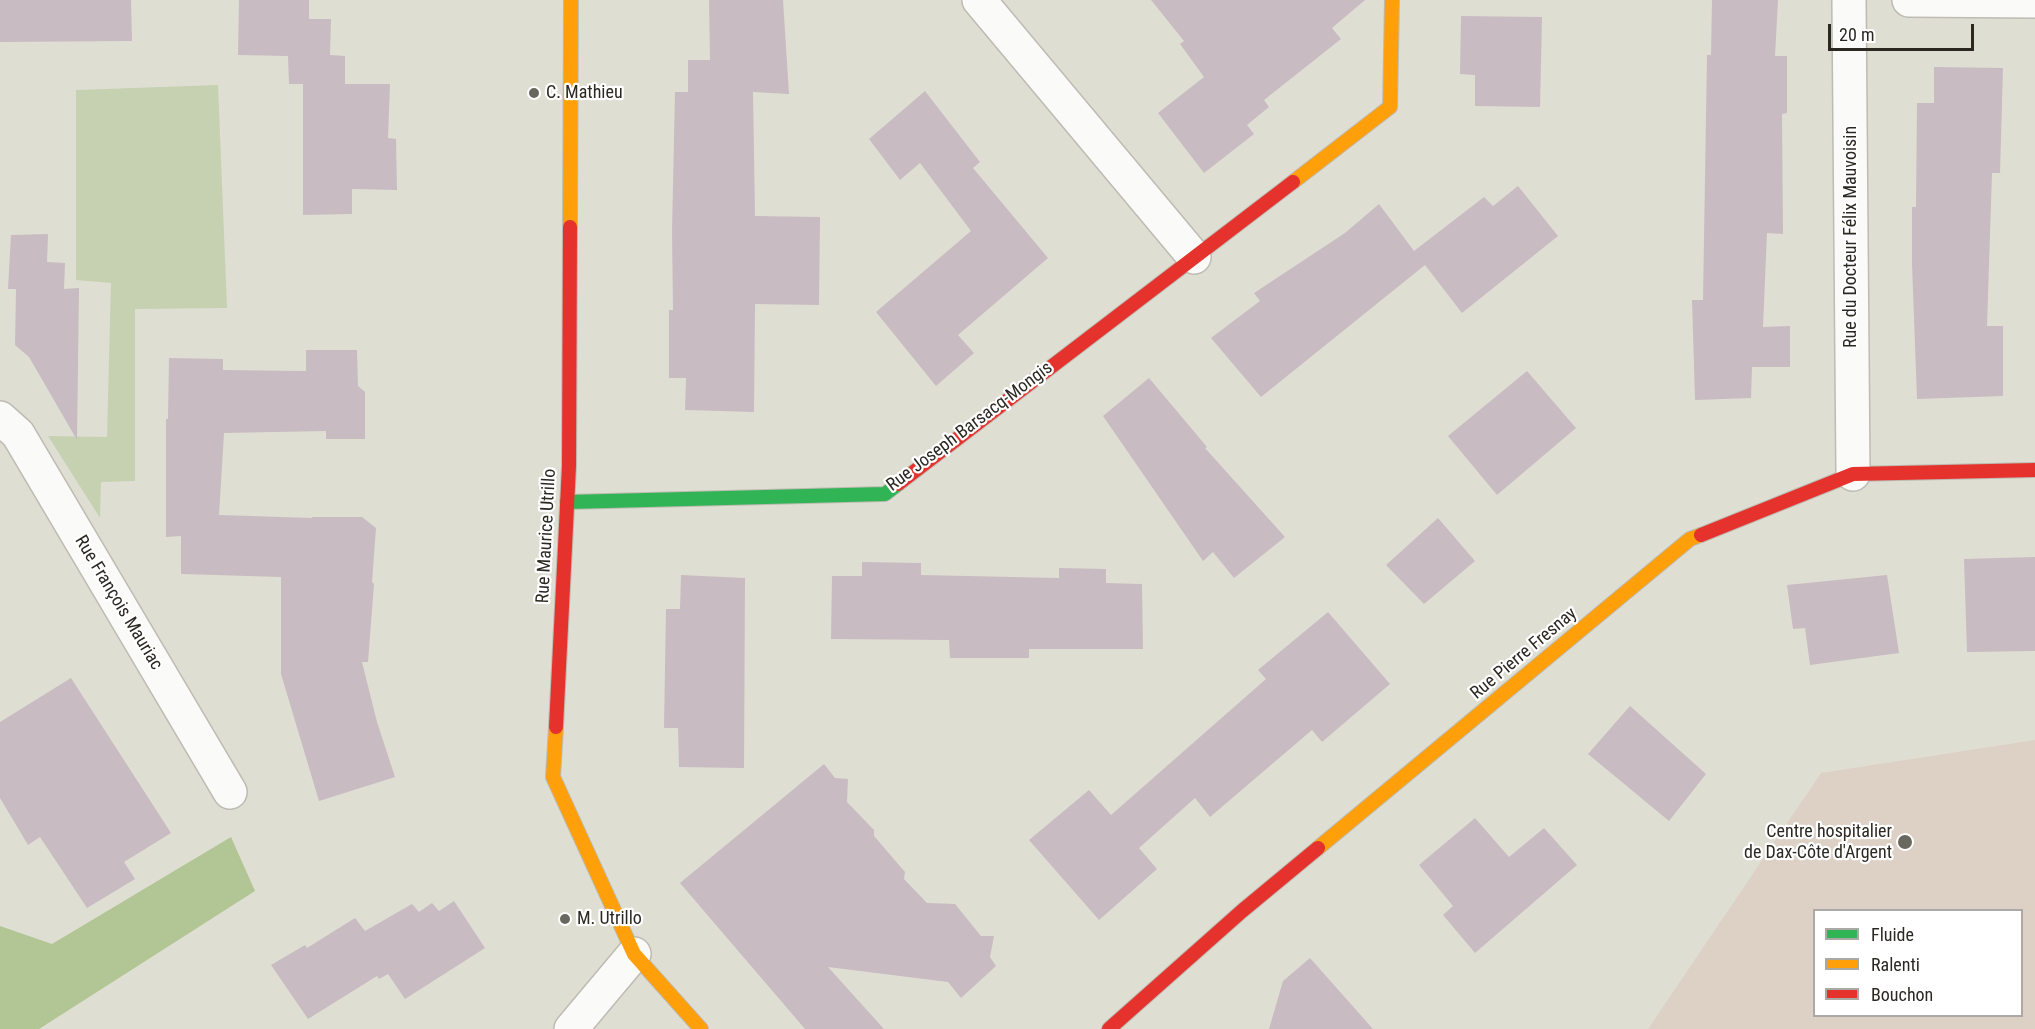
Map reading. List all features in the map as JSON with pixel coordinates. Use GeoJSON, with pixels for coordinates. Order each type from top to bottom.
{"type":"FeatureCollection","features":[{"type":"Feature","properties":{"kind":"street","name":"Rue Maurice Utrillo"},"geometry":{"type":"LineString","coordinates":[[572,0],[567,502],[553,777],[634,954],[701,1029]]}},
{"type":"Feature","properties":{"kind":"street"},"geometry":{"type":"LineString","coordinates":[[979,0],[1194,257]]}},
{"type":"Feature","properties":{"kind":"street","name":"Rue Joseph Barsacq-Mongis"},"geometry":{"type":"LineString","coordinates":[[567,502],[885,494],[1390,107],[1392,0]]}},
{"type":"Feature","properties":{"kind":"street","name":"Rue du Docteur Félix Mauvoisin"},"geometry":{"type":"LineString","coordinates":[[1849,0],[1853,474]]}},
{"type":"Feature","properties":{"kind":"street"},"geometry":{"type":"LineString","coordinates":[[1909,0],[2035,1]]}},
{"type":"Feature","properties":{"kind":"street","name":"Rue François Mauriac"},"geometry":{"type":"LineString","coordinates":[[0,418],[18,434],[230,792]]}},
{"type":"Feature","properties":{"kind":"street","name":"Rue Pierre Fresnay"},"geometry":{"type":"LineString","coordinates":[[1109,1029],[1242,911],[1690,539],[1853,474],[2035,470]]}},
{"type":"Feature","properties":{"kind":"street"},"geometry":{"type":"LineString","coordinates":[[571,1029],[634,954]]}},
{"type":"Feature","properties":{"kind":"shaded area","name":"Centre hospitalier de Dax-Côte d'Argent"},"geometry":{"type":"Polygon","coordinates":[[[2035,740],[2035,1029],[1648,1029],[1821,773],[2035,740]]]}},
{"type":"Feature","properties":{"kind":"green space"},"geometry":{"type":"Polygon","coordinates":[[[218,85],[227,308],[135,309],[135,481],[101,482],[100,518],[48,436],[107,437],[111,283],[76,280],[76,90],[218,85]]]}},
{"type":"Feature","properties":{"kind":"green space"},"geometry":{"type":"Polygon","coordinates":[[[231,837],[255,891],[39,1029],[0,1029],[0,926],[52,944],[231,837]]]}},
{"type":"Feature","properties":{"kind":"building"},"geometry":{"type":"Polygon","coordinates":[[[0,0],[131,0],[132,41],[0,42],[0,0]]]}},
{"type":"Feature","properties":{"kind":"building"},"geometry":{"type":"Polygon","coordinates":[[[239,0],[309,0],[309,19],[331,19],[330,55],[345,56],[345,84],[390,84],[388,138],[396,139],[397,190],[352,189],[352,214],[303,215],[303,84],[289,84],[288,56],[238,55],[239,0]]]}},
{"type":"Feature","properties":{"kind":"building"},"geometry":{"type":"Polygon","coordinates":[[[709,0],[783,0],[789,94],[753,92],[755,216],[820,217],[819,305],[755,304],[754,412],[685,410],[686,378],[669,378],[669,310],[673,310],[675,92],[688,92],[688,60],[710,60],[709,0]]]}},
{"type":"Feature","properties":{"kind":"building"},"geometry":{"type":"Polygon","coordinates":[[[1151,0],[1365,0],[1332,28],[1341,39],[1264,100],[1269,107],[1247,125],[1254,134],[1204,173],[1158,113],[1204,77],[1180,44],[1184,41],[1151,0]]]}},
{"type":"Feature","properties":{"kind":"building"},"geometry":{"type":"Polygon","coordinates":[[[1712,0],[1778,0],[1775,56],[1787,56],[1787,113],[1782,114],[1783,234],[1767,233],[1763,327],[1790,326],[1790,367],[1752,367],[1751,398],[1695,400],[1692,300],[1703,300],[1707,55],[1711,55],[1712,0]]]}},
{"type":"Feature","properties":{"kind":"building"},"geometry":{"type":"Polygon","coordinates":[[[1461,16],[1542,17],[1540,107],[1475,106],[1475,75],[1460,74],[1461,16]]]}},
{"type":"Feature","properties":{"kind":"building"},"geometry":{"type":"Polygon","coordinates":[[[1934,67],[2003,68],[2000,173],[1992,173],[1987,326],[2003,326],[2003,396],[1917,399],[1912,207],[1916,207],[1917,103],[1934,103],[1934,67]]]}},
{"type":"Feature","properties":{"kind":"building"},"geometry":{"type":"Polygon","coordinates":[[[925,91],[980,162],[973,168],[1048,258],[958,335],[974,353],[936,386],[876,312],[971,231],[920,163],[900,180],[869,139],[925,91]]]}},
{"type":"Feature","properties":{"kind":"building"},"geometry":{"type":"Polygon","coordinates":[[[1518,186],[1558,236],[1462,313],[1425,265],[1261,397],[1211,338],[1260,301],[1254,293],[1345,233],[1379,204],[1414,251],[1484,197],[1493,206],[1518,186]]]}},
{"type":"Feature","properties":{"kind":"building"},"geometry":{"type":"Polygon","coordinates":[[[48,234],[47,262],[65,263],[64,289],[79,288],[77,440],[29,357],[15,345],[16,289],[8,289],[11,235],[48,234]]]}},
{"type":"Feature","properties":{"kind":"building"},"geometry":{"type":"Polygon","coordinates":[[[306,350],[357,350],[358,386],[365,392],[365,439],[326,439],[326,431],[224,433],[219,515],[362,517],[376,528],[368,662],[362,662],[377,722],[395,777],[319,801],[281,674],[281,577],[181,574],[181,536],[166,537],[166,419],[168,419],[169,358],[223,359],[223,370],[306,371],[306,350]]]}},
{"type":"Feature","properties":{"kind":"building"},"geometry":{"type":"Polygon","coordinates":[[[1527,371],[1576,428],[1497,495],[1448,436],[1527,371]]]}},
{"type":"Feature","properties":{"kind":"building"},"geometry":{"type":"Polygon","coordinates":[[[1149,378],[1207,447],[1205,448],[1285,537],[1234,578],[1213,552],[1203,561],[1103,416],[1149,378]]]}},
{"type":"Feature","properties":{"kind":"building"},"geometry":{"type":"Polygon","coordinates":[[[1438,518],[1475,561],[1424,604],[1386,565],[1438,518]]]}},
{"type":"Feature","properties":{"kind":"building"},"geometry":{"type":"Polygon","coordinates":[[[2035,557],[2035,651],[1967,652],[1964,559],[2035,557]]]}},
{"type":"Feature","properties":{"kind":"building"},"geometry":{"type":"Polygon","coordinates":[[[862,562],[921,563],[921,575],[1059,578],[1059,568],[1106,569],[1106,583],[1142,584],[1143,649],[1029,649],[1029,658],[950,658],[949,640],[831,639],[832,576],[862,576],[862,562]]]}},
{"type":"Feature","properties":{"kind":"building"},"geometry":{"type":"Polygon","coordinates":[[[681,575],[745,578],[744,768],[679,767],[678,728],[664,728],[666,609],[680,609],[681,575]]]}},
{"type":"Feature","properties":{"kind":"building"},"geometry":{"type":"Polygon","coordinates":[[[1887,575],[1899,653],[1810,665],[1805,628],[1793,629],[1787,585],[1887,575]]]}},
{"type":"Feature","properties":{"kind":"building"},"geometry":{"type":"Polygon","coordinates":[[[1328,612],[1390,684],[1322,742],[1312,730],[1210,817],[1195,798],[1139,848],[1157,869],[1099,920],[1029,840],[1089,790],[1111,815],[1266,679],[1258,670],[1328,612]]]}},
{"type":"Feature","properties":{"kind":"building"},"geometry":{"type":"Polygon","coordinates":[[[71,678],[171,833],[124,862],[135,879],[87,908],[40,837],[28,845],[0,798],[0,722],[71,678]]]}},
{"type":"Feature","properties":{"kind":"building"},"geometry":{"type":"Polygon","coordinates":[[[1630,706],[1706,774],[1669,821],[1588,754],[1630,706]]]}},
{"type":"Feature","properties":{"kind":"building"},"geometry":{"type":"Polygon","coordinates":[[[824,764],[835,778],[848,779],[847,802],[874,830],[874,836],[905,872],[904,879],[927,903],[955,904],[981,936],[994,936],[990,957],[996,966],[961,998],[948,982],[828,967],[884,1029],[805,1029],[680,883],[824,764]]]}},
{"type":"Feature","properties":{"kind":"building"},"geometry":{"type":"Polygon","coordinates":[[[1475,818],[1509,857],[1544,828],[1577,865],[1475,953],[1443,915],[1453,906],[1419,865],[1475,818]]]}},
{"type":"Feature","properties":{"kind":"building"},"geometry":{"type":"Polygon","coordinates":[[[454,901],[485,948],[405,999],[388,974],[379,979],[377,976],[308,1019],[271,965],[305,945],[307,948],[355,918],[365,931],[412,904],[419,912],[432,903],[439,911],[454,901]]]}},
{"type":"Feature","properties":{"kind":"building"},"geometry":{"type":"Polygon","coordinates":[[[1310,958],[1373,1029],[1269,1029],[1283,981],[1310,958]]]}},
{"type":"Feature","properties":{"kind":"traffic: fast"},"geometry":{"type":"LineString","coordinates":[[567,502],[885,494],[898,484]]}},
{"type":"Feature","properties":{"kind":"traffic: slow"},"geometry":{"type":"LineString","coordinates":[[570,227],[571,0]]}},
{"type":"Feature","properties":{"kind":"traffic: slow"},"geometry":{"type":"LineString","coordinates":[[1293,182],[1390,107],[1392,0]]}},
{"type":"Feature","properties":{"kind":"traffic: slow"},"geometry":{"type":"LineString","coordinates":[[1318,848],[1690,539],[1701,535]]}},
{"type":"Feature","properties":{"kind":"traffic: slow"},"geometry":{"type":"LineString","coordinates":[[556,727],[553,777],[634,954],[701,1029]]}},
{"type":"Feature","properties":{"kind":"traffic: jam"},"geometry":{"type":"LineString","coordinates":[[898,484],[1293,182]]}},
{"type":"Feature","properties":{"kind":"traffic: jam"},"geometry":{"type":"LineString","coordinates":[[556,727],[569,466],[570,227]]}},
{"type":"Feature","properties":{"kind":"traffic: jam"},"geometry":{"type":"LineString","coordinates":[[1701,535],[1853,474],[2035,470]]}},
{"type":"Feature","properties":{"kind":"traffic: jam"},"geometry":{"type":"LineString","coordinates":[[1109,1029],[1242,911],[1318,848]]}},
{"type":"Feature","properties":{"kind":"place","name":"C. Mathieu"},"geometry":{"type":"Point","coordinates":[534,93]}},
{"type":"Feature","properties":{"kind":"place","name":"Centre hospitalier de Dax-Côte d'Argent"},"geometry":{"type":"Point","coordinates":[1905,842]}},
{"type":"Feature","properties":{"kind":"place","name":"M. Utrillo"},"geometry":{"type":"Point","coordinates":[565,919]}}]}
